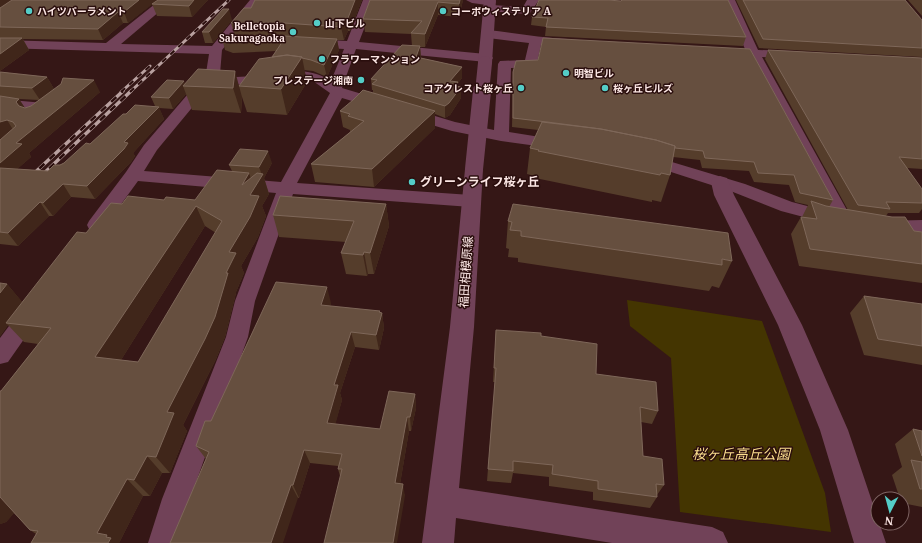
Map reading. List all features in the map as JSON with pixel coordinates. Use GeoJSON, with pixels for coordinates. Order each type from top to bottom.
{"type":"FeatureCollection","features":[{"type":"Feature","properties":{"kind":"street"},"geometry":{"type":"LineString","coordinates":[[109,47],[167,0]]}},
{"type":"Feature","properties":{"kind":"street"},"geometry":{"type":"LineString","coordinates":[[87,237],[133,175],[150,148],[213,74],[218,46],[256,0]]}},
{"type":"Feature","properties":{"kind":"street"},"geometry":{"type":"LineString","coordinates":[[162,543],[176,499],[237,337],[245,301],[286,188],[336,91],[351,45],[369,0]]}},
{"type":"Feature","properties":{"kind":"street"},"geometry":{"type":"LineString","coordinates":[[472,0],[526,10],[533,0]]}},
{"type":"Feature","properties":{"kind":"street"},"geometry":{"type":"LineString","coordinates":[[729,0],[753,53],[858,223]]}},
{"type":"Feature","properties":{"kind":"street","name":"福田相模原線"},"geometry":{"type":"LineString","coordinates":[[438,543],[462,326],[471,201],[490,3]]}},
{"type":"Feature","properties":{"kind":"street"},"geometry":{"type":"LineString","coordinates":[[488,34],[530,38],[536,41],[584,44]]}},
{"type":"Feature","properties":{"kind":"street"},"geometry":{"type":"LineString","coordinates":[[501,136],[505,64],[531,64],[536,41]]}},
{"type":"Feature","properties":{"kind":"street"},"geometry":{"type":"LineString","coordinates":[[0,44],[109,47],[218,46],[236,42]]}},
{"type":"Feature","properties":{"kind":"street"},"geometry":{"type":"LineString","coordinates":[[301,42],[351,45],[485,61]]}},
{"type":"Feature","properties":{"kind":"street"},"geometry":{"type":"LineString","coordinates":[[712,51],[804,55]]}},
{"type":"Feature","properties":{"kind":"street"},"geometry":{"type":"LineString","coordinates":[[207,82],[253,80],[292,74],[316,78],[336,91],[452,126],[501,136],[572,146]]}},
{"type":"Feature","properties":{"kind":"street"},"geometry":{"type":"LineString","coordinates":[[32,116],[56,97]]}},
{"type":"Feature","properties":{"kind":"street"},"geometry":{"type":"LineString","coordinates":[[0,103],[44,107]]}},
{"type":"Feature","properties":{"kind":"street"},"geometry":{"type":"LineString","coordinates":[[631,156],[653,160],[816,216],[858,223],[910,228],[922,226]]}},
{"type":"Feature","properties":{"kind":"street"},"geometry":{"type":"LineString","coordinates":[[133,175],[286,188],[471,201]]}},
{"type":"Feature","properties":{"kind":"street"},"geometry":{"type":"LineString","coordinates":[[720,182],[724,195],[790,325],[834,430],[870,543]]}},
{"type":"Feature","properties":{"kind":"street"},"geometry":{"type":"LineString","coordinates":[[0,355],[41,299]]}},
{"type":"Feature","properties":{"kind":"street"},"geometry":{"type":"LineString","coordinates":[[443,501],[712,543]]}},
{"type":"Feature","properties":{"kind":"green space","name":"桜ヶ丘高丘公園"},"geometry":{"type":"Polygon","coordinates":[[[627,300],[762,321],[825,493],[831,532],[680,512],[671,358],[630,326],[627,300]]]}},
{"type":"Feature","properties":{"kind":"building"},"geometry":{"type":"Polygon","coordinates":[[[12,0],[139,0],[124,12],[118,12],[98,29],[0,27],[0,8],[12,0]]]}},
{"type":"Feature","properties":{"kind":"building"},"geometry":{"type":"Polygon","coordinates":[[[158,0],[194,0],[189,6],[152,4],[158,0]]]}},
{"type":"Feature","properties":{"kind":"building"},"geometry":{"type":"Polygon","coordinates":[[[255,0],[355,0],[348,18],[346,18],[341,27],[284,23],[231,23],[244,8],[251,8],[255,0]]]}},
{"type":"Feature","properties":{"kind":"building"},"geometry":{"type":"Polygon","coordinates":[[[370,0],[460,0],[459,4],[438,2],[425,34],[411,33],[422,21],[363,19],[370,0]]]}},
{"type":"Feature","properties":{"kind":"building"},"geometry":{"type":"Polygon","coordinates":[[[539,0],[728,0],[746,37],[546,27],[548,18],[532,17],[539,0]]]}},
{"type":"Feature","properties":{"kind":"building"},"geometry":{"type":"Polygon","coordinates":[[[743,0],[905,0],[922,20],[922,48],[763,39],[743,0]]]}},
{"type":"Feature","properties":{"kind":"building"},"geometry":{"type":"Polygon","coordinates":[[[223,9],[229,9],[209,32],[202,32],[223,9]]]}},
{"type":"Feature","properties":{"kind":"building"},"geometry":{"type":"Polygon","coordinates":[[[223,36],[284,36],[337,39],[324,65],[302,57],[287,55],[272,57],[285,38],[230,41],[222,38],[223,36]]]}},
{"type":"Feature","properties":{"kind":"building"},"geometry":{"type":"Polygon","coordinates":[[[0,38],[22,38],[0,54],[0,38]]]}},
{"type":"Feature","properties":{"kind":"building"},"geometry":{"type":"Polygon","coordinates":[[[543,38],[750,49],[833,200],[800,193],[794,175],[758,173],[754,162],[705,158],[703,151],[675,148],[675,146],[656,140],[601,129],[513,118],[513,72],[516,61],[538,60],[543,38]]]}},
{"type":"Feature","properties":{"kind":"building"},"geometry":{"type":"Polygon","coordinates":[[[402,45],[420,46],[416,57],[462,67],[450,81],[458,82],[455,86],[461,87],[449,103],[445,106],[372,84],[377,80],[371,79],[402,45]]]}},
{"type":"Feature","properties":{"kind":"building"},"geometry":{"type":"Polygon","coordinates":[[[768,50],[922,58],[922,159],[899,157],[922,189],[922,203],[886,202],[890,209],[858,205],[768,50]]]}},
{"type":"Feature","properties":{"kind":"building"},"geometry":{"type":"Polygon","coordinates":[[[287,55],[302,57],[281,89],[239,86],[259,59],[287,55]]]}},
{"type":"Feature","properties":{"kind":"building"},"geometry":{"type":"Polygon","coordinates":[[[198,69],[235,71],[233,88],[183,86],[198,69]]]}},
{"type":"Feature","properties":{"kind":"building"},"geometry":{"type":"Polygon","coordinates":[[[0,72],[47,77],[32,88],[0,86],[0,72]]]}},
{"type":"Feature","properties":{"kind":"building"},"geometry":{"type":"Polygon","coordinates":[[[63,78],[94,80],[16,143],[22,144],[0,163],[0,140],[16,126],[13,122],[7,120],[0,122],[0,96],[19,99],[16,102],[19,106],[25,108],[31,106],[61,84],[63,78]]]}},
{"type":"Feature","properties":{"kind":"building"},"geometry":{"type":"Polygon","coordinates":[[[167,80],[184,81],[169,98],[151,97],[167,80]]]}},
{"type":"Feature","properties":{"kind":"building"},"geometry":{"type":"Polygon","coordinates":[[[363,90],[435,111],[372,169],[311,164],[364,121],[348,116],[350,114],[340,111],[363,90]]]}},
{"type":"Feature","properties":{"kind":"building"},"geometry":{"type":"Polygon","coordinates":[[[135,105],[159,107],[124,142],[128,143],[124,149],[87,186],[63,184],[43,203],[40,202],[8,233],[0,232],[0,168],[48,171],[54,165],[64,163],[86,143],[90,144],[135,105]]]}},
{"type":"Feature","properties":{"kind":"building"},"geometry":{"type":"Polygon","coordinates":[[[542,122],[601,129],[656,140],[675,146],[670,175],[661,173],[660,175],[538,151],[539,150],[530,148],[542,122]]]}},
{"type":"Feature","properties":{"kind":"building"},"geometry":{"type":"Polygon","coordinates":[[[240,149],[268,151],[259,167],[229,165],[240,149]]]}},
{"type":"Feature","properties":{"kind":"building"},"geometry":{"type":"Polygon","coordinates":[[[217,170],[249,173],[242,185],[257,173],[263,174],[250,195],[259,196],[250,217],[229,252],[236,253],[226,273],[228,273],[215,317],[167,412],[174,413],[156,457],[147,456],[134,480],[127,479],[97,533],[107,535],[106,537],[111,538],[108,543],[31,543],[38,531],[30,530],[0,497],[0,391],[51,328],[6,323],[77,232],[86,233],[111,203],[122,204],[128,196],[164,200],[166,197],[195,200],[217,170]],[[196,206],[95,357],[138,362],[222,221],[196,206]]]}},
{"type":"Feature","properties":{"kind":"building"},"geometry":{"type":"Polygon","coordinates":[[[280,196],[386,204],[370,253],[364,252],[363,255],[341,253],[354,221],[273,215],[280,196]]]}},
{"type":"Feature","properties":{"kind":"building"},"geometry":{"type":"Polygon","coordinates":[[[811,201],[826,206],[892,217],[905,217],[914,231],[922,232],[922,264],[810,249],[801,217],[817,219],[811,201]]]}},
{"type":"Feature","properties":{"kind":"building"},"geometry":{"type":"Polygon","coordinates":[[[513,204],[728,233],[732,261],[722,259],[722,265],[521,236],[521,231],[510,230],[512,222],[508,221],[513,204]]]}},
{"type":"Feature","properties":{"kind":"building"},"geometry":{"type":"Polygon","coordinates":[[[276,282],[327,287],[321,305],[380,311],[379,312],[382,313],[376,335],[351,332],[334,385],[338,385],[327,423],[380,429],[389,391],[415,394],[410,417],[407,417],[395,483],[403,484],[393,543],[324,543],[342,469],[338,469],[342,454],[304,450],[293,485],[291,485],[271,543],[170,543],[209,452],[196,446],[205,421],[211,421],[276,282]]]}},
{"type":"Feature","properties":{"kind":"building"},"geometry":{"type":"Polygon","coordinates":[[[0,283],[7,284],[0,293],[0,283]]]}},
{"type":"Feature","properties":{"kind":"building"},"geometry":{"type":"Polygon","coordinates":[[[864,296],[922,304],[922,346],[878,339],[864,296]]]}},
{"type":"Feature","properties":{"kind":"building"},"geometry":{"type":"Polygon","coordinates":[[[496,330],[541,333],[541,336],[597,344],[596,374],[656,382],[658,411],[640,407],[643,456],[662,459],[664,485],[656,484],[657,497],[598,489],[598,481],[552,474],[553,465],[513,461],[513,471],[488,469],[496,368],[494,368],[496,330]]]}},
{"type":"Feature","properties":{"kind":"building"},"geometry":{"type":"Polygon","coordinates":[[[913,429],[922,431],[922,456],[913,429]]]}},
{"type":"Feature","properties":{"kind":"building"},"geometry":{"type":"Polygon","coordinates":[[[911,460],[922,462],[922,489],[920,489],[911,460]]]}},
{"type":"Feature","properties":{"kind":"railway"},"geometry":{"type":"LineString","coordinates":[[130,92],[229,0]]}},
{"type":"Feature","properties":{"kind":"railway"},"geometry":{"type":"LineString","coordinates":[[121,92],[150,66]]}},
{"type":"Feature","properties":{"kind":"railway"},"geometry":{"type":"LineString","coordinates":[[29,178],[123,91]]}},
{"type":"Feature","properties":{"kind":"railway"},"geometry":{"type":"LineString","coordinates":[[39,178],[131,91]]}},
{"type":"Feature","properties":{"kind":"place","name":"ハイツパーラメント"},"geometry":{"type":"Point","coordinates":[29,11]}},
{"type":"Feature","properties":{"kind":"place","name":"コーポウィステリア A"},"geometry":{"type":"Point","coordinates":[443,11]}},
{"type":"Feature","properties":{"kind":"place","name":"山下ビル"},"geometry":{"type":"Point","coordinates":[317,23]}},
{"type":"Feature","properties":{"kind":"place","name":"Belletopia Sakuragaoka"},"geometry":{"type":"Point","coordinates":[293,32]}},
{"type":"Feature","properties":{"kind":"place","name":"フラワーマンション"},"geometry":{"type":"Point","coordinates":[322,59]}},
{"type":"Feature","properties":{"kind":"place","name":"明智ビル"},"geometry":{"type":"Point","coordinates":[566,73]}},
{"type":"Feature","properties":{"kind":"place","name":"プレステージ湘南"},"geometry":{"type":"Point","coordinates":[361,80]}},
{"type":"Feature","properties":{"kind":"place","name":"コアクレスト桜ヶ丘"},"geometry":{"type":"Point","coordinates":[521,88]}},
{"type":"Feature","properties":{"kind":"place","name":"桜ヶ丘ヒルズ"},"geometry":{"type":"Point","coordinates":[605,88]}},
{"type":"Feature","properties":{"kind":"place","name":"グリーンライフ桜ヶ丘"},"geometry":{"type":"Point","coordinates":[412,182]}}]}
